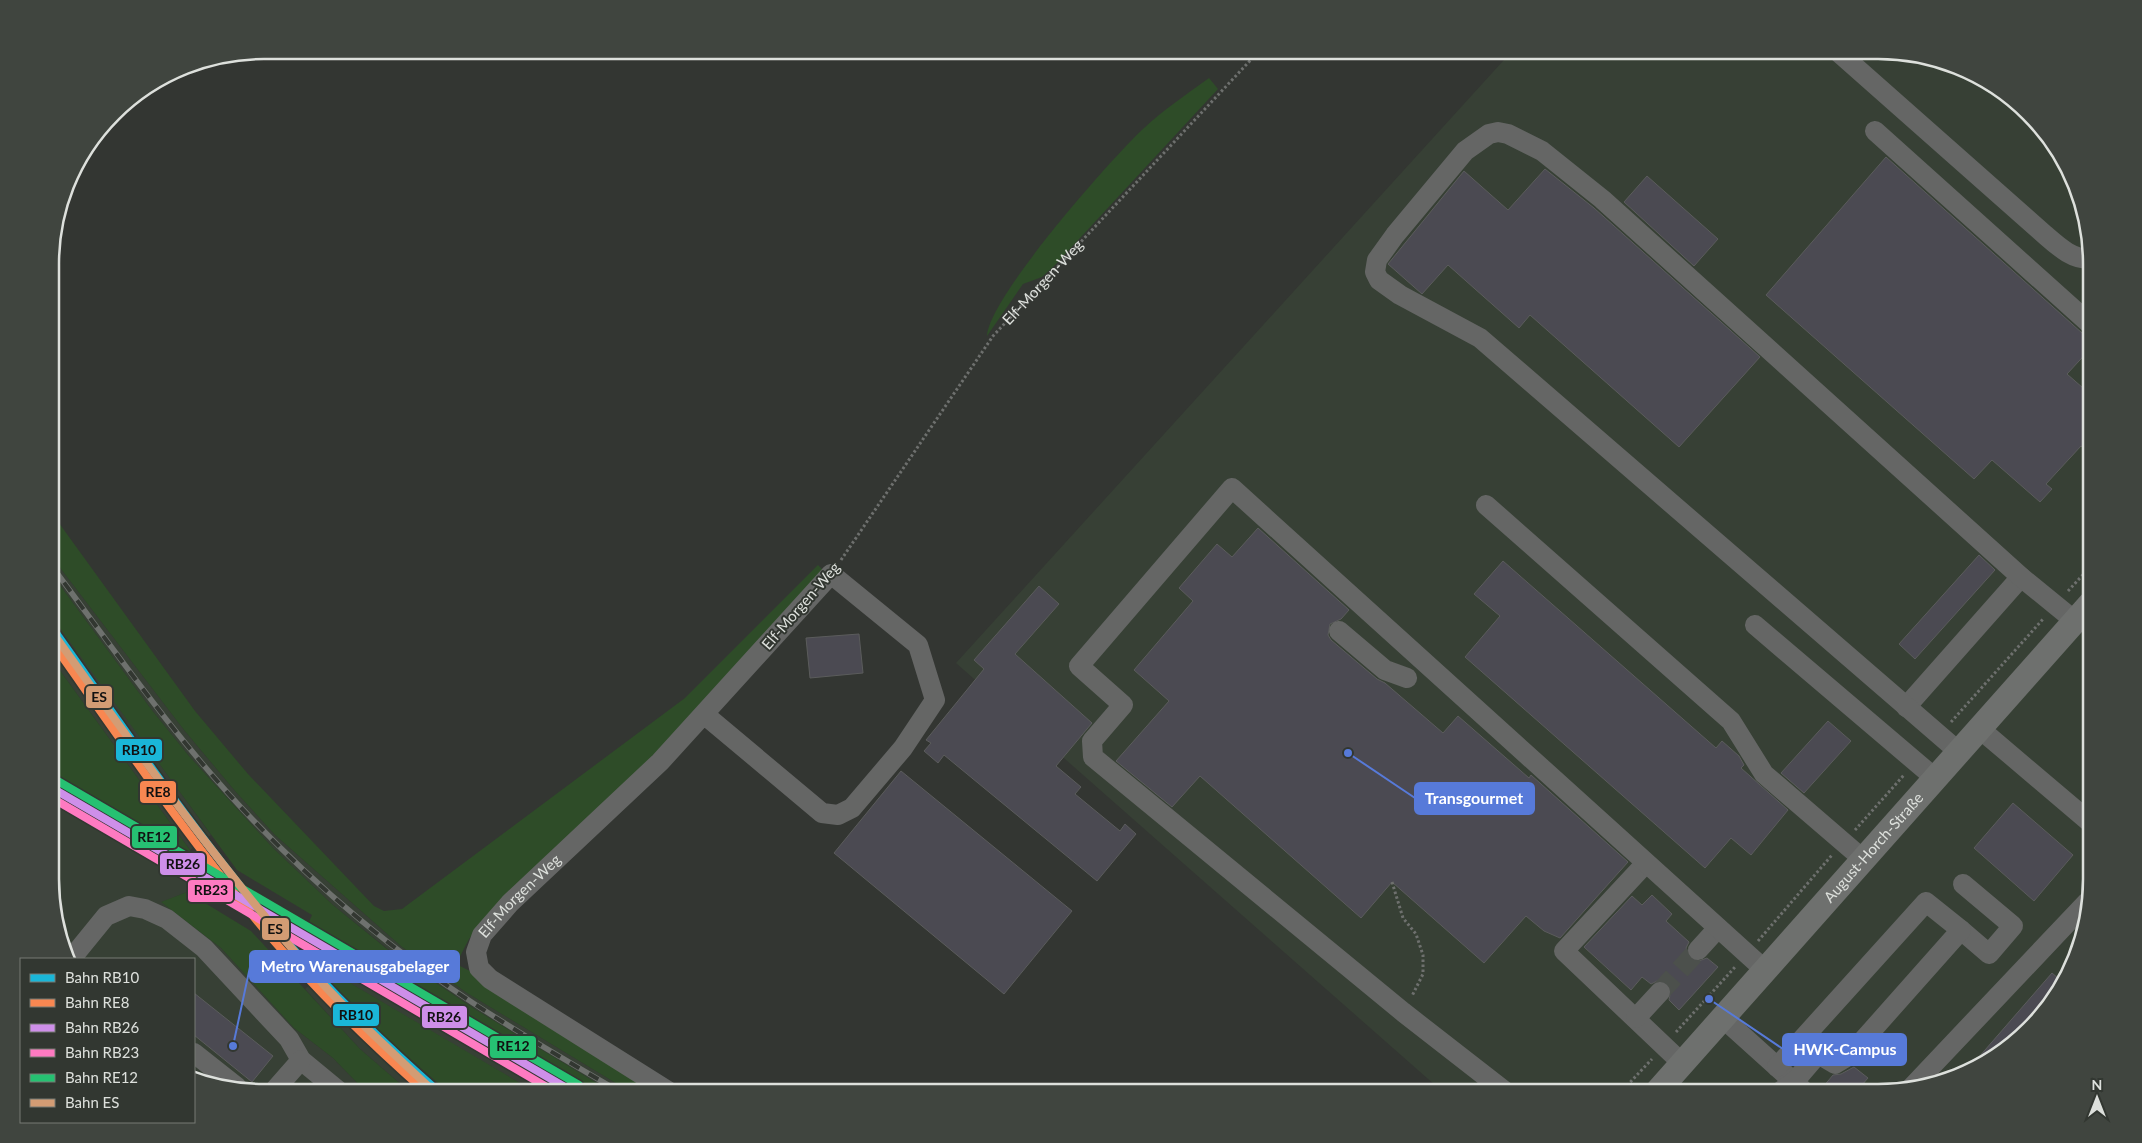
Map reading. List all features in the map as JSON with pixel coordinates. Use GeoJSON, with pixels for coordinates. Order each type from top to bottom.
{"type":"FeatureCollection","features":[{"type":"Feature","properties":{"kind":"main road","name":"August-Horch-Straße"},"geometry":{"type":"LineString","coordinates":[[1664,1084],[1766,972],[2083,612]]}},
{"type":"Feature","properties":{"kind":"lane"},"geometry":{"type":"LineString","coordinates":[[1846,59],[2044,234],[2066,252],[2083,259]]}},
{"type":"Feature","properties":{"kind":"lane"},"geometry":{"type":"LineString","coordinates":[[1875,131],[2083,318]]}},
{"type":"Feature","properties":{"kind":"lane"},"geometry":{"type":"LineString","coordinates":[[1959,752],[1480,338],[1400,294],[1380,280],[1375,272],[1377,260],[1395,235],[1465,151],[1489,134],[1498,132],[1508,134],[1542,151],[1602,199],[2021,577],[2075,621]]}},
{"type":"Feature","properties":{"kind":"lane"},"geometry":{"type":"LineString","coordinates":[[1495,1084],[1403,1012],[1093,757],[1092,741],[1123,705],[1079,666],[1232,488],[1766,972]]}},
{"type":"Feature","properties":{"kind":"lane"},"geometry":{"type":"LineString","coordinates":[[1486,505],[1731,721],[1764,774],[1864,860]]}},
{"type":"Feature","properties":{"kind":"lane","name":"Elf-Morgen-Weg"},"geometry":{"type":"LineString","coordinates":[[657,1084],[490,980],[479,968],[476,952],[482,935],[510,903],[660,762],[705,715],[831,574]]}},
{"type":"Feature","properties":{"kind":"lane"},"geometry":{"type":"LineString","coordinates":[[705,715],[822,813],[838,815],[852,808],[902,748],[935,700],[918,645],[831,574]]}},
{"type":"Feature","properties":{"kind":"lane"},"geometry":{"type":"LineString","coordinates":[[1906,706],[2021,577]]}},
{"type":"Feature","properties":{"kind":"lane"},"geometry":{"type":"LineString","coordinates":[[1755,625],[1936,779]]}},
{"type":"Feature","properties":{"kind":"lane"},"geometry":{"type":"LineString","coordinates":[[1339,631],[1385,670],[1407,678]]}},
{"type":"Feature","properties":{"kind":"lane"},"geometry":{"type":"LineString","coordinates":[[1980,729],[2083,816]]}},
{"type":"Feature","properties":{"kind":"lane"},"geometry":{"type":"LineString","coordinates":[[1646,864],[1564,951],[1683,1064]]}},
{"type":"Feature","properties":{"kind":"lane"},"geometry":{"type":"LineString","coordinates":[[1777,1067],[1926,902],[1990,954],[2013,926],[1963,884]]}},
{"type":"Feature","properties":{"kind":"lane"},"geometry":{"type":"LineString","coordinates":[[74,957],[106,916],[129,906],[145,908],[167,919],[204,948],[289,1039],[301,1060],[330,1084]]}},
{"type":"Feature","properties":{"kind":"lane"},"geometry":{"type":"LineString","coordinates":[[1919,1080],[2081,909]]}},
{"type":"Feature","properties":{"kind":"lane"},"geometry":{"type":"LineString","coordinates":[[1698,950],[1718,928]]}},
{"type":"Feature","properties":{"kind":"lane"},"geometry":{"type":"LineString","coordinates":[[1802,1040],[1818,1054],[1835,1064],[1850,1055],[1960,930]]}},
{"type":"Feature","properties":{"kind":"lane"},"geometry":{"type":"LineString","coordinates":[[1636,1018],[1660,992]]}},
{"type":"Feature","properties":{"kind":"lane"},"geometry":{"type":"LineString","coordinates":[[1724,1019],[1777,1067],[1789,1084]]}},
{"type":"Feature","properties":{"kind":"lane"},"geometry":{"type":"LineString","coordinates":[[195,1054],[229,1081]]}},
{"type":"Feature","properties":{"kind":"lane"},"geometry":{"type":"LineString","coordinates":[[1797,1084],[1818,1054]]}},
{"type":"Feature","properties":{"kind":"lane"},"geometry":{"type":"LineString","coordinates":[[280,1084],[301,1060]]}},
{"type":"Feature","properties":{"kind":"path","name":"Elf-Morgen-Weg"},"geometry":{"type":"LineString","coordinates":[[831,574],[993,336],[1252,59]]}},
{"type":"Feature","properties":{"kind":"path"},"geometry":{"type":"LineString","coordinates":[[1392,882],[1402,918],[1416,934],[1424,962],[1423,974],[1403,1012]]}},
{"type":"Feature","properties":{"kind":"shaded area"},"geometry":{"type":"Polygon","coordinates":[[[1505,59],[1892,59],[1918,63],[1957,74],[1981,86],[2003,101],[2041,139],[2056,161],[2068,185],[2079,224],[2083,250],[2083,893],[2076,932],[2068,958],[2049,993],[2023,1024],[2003,1042],[1981,1057],[1957,1069],[1918,1080],[1892,1084],[1434,1084],[956,663],[1505,59]]]}},
{"type":"Feature","properties":{"kind":"shaded area"},"geometry":{"type":"Polygon","coordinates":[[[59,566],[184,730],[275,835],[402,947],[467,993],[617,1084],[598,1084],[473,1008],[393,953],[333,905],[273,848],[189,756],[151,709],[59,584],[59,566]]]}},
{"type":"Feature","properties":{"kind":"shaded area"},"geometry":{"type":"Polygon","coordinates":[[[59,624],[211,835],[190,850],[59,669],[59,624]]]}},
{"type":"Feature","properties":{"kind":"shaded area"},"geometry":{"type":"Polygon","coordinates":[[[59,783],[201,866],[187,892],[162,902],[221,948],[294,1028],[333,1058],[358,1084],[250,1084],[211,1077],[200,1074],[196,1070],[195,958],[74,958],[63,919],[59,893],[59,783]]]}},
{"type":"Feature","properties":{"kind":"shaded area"},"geometry":{"type":"Polygon","coordinates":[[[306,929],[574,1084],[521,1084],[318,964],[298,941],[306,929]]]}},
{"type":"Feature","properties":{"kind":"shaded area"},"geometry":{"type":"Polygon","coordinates":[[[322,974],[373,1026],[439,1084],[401,1084],[360,1049],[305,989],[322,974]]]}},
{"type":"Feature","properties":{"kind":"green space"},"geometry":{"type":"Polygon","coordinates":[[[1209,78],[1218,89],[1055,265],[1042,277],[1023,284],[987,336],[993,317],[1008,291],[1029,261],[1080,197],[1143,129],[1209,78]]]}},
{"type":"Feature","properties":{"kind":"green space"},"geometry":{"type":"Polygon","coordinates":[[[59,523],[195,711],[248,774],[374,906],[384,911],[402,909],[685,698],[818,565],[824,571],[723,686],[477,929],[469,939],[456,964],[470,971],[495,993],[640,1084],[617,1084],[467,993],[402,947],[275,835],[184,730],[59,566],[59,523]]]}},
{"type":"Feature","properties":{"kind":"green space"},"geometry":{"type":"Polygon","coordinates":[[[59,584],[151,709],[189,756],[273,848],[333,905],[392,953],[473,1008],[598,1084],[573,1084],[306,929],[312,915],[237,870],[59,627],[59,584]]]}},
{"type":"Feature","properties":{"kind":"green space"},"geometry":{"type":"Polygon","coordinates":[[[59,669],[190,850],[201,866],[59,783],[59,669]]]}},
{"type":"Feature","properties":{"kind":"green space"},"geometry":{"type":"Polygon","coordinates":[[[187,892],[251,931],[360,1049],[401,1084],[358,1084],[333,1058],[294,1028],[221,948],[161,902],[187,892]]]}},
{"type":"Feature","properties":{"kind":"green space"},"geometry":{"type":"Polygon","coordinates":[[[318,964],[522,1084],[439,1084],[373,1026],[322,974],[325,972],[318,964]]]}},
{"type":"Feature","properties":{"kind":"building"},"geometry":{"type":"Polygon","coordinates":[[[1886,157],[2083,333],[2083,357],[2067,374],[2083,388],[2083,448],[2081,446],[2046,484],[2052,489],[2040,502],[1992,460],[1974,479],[1766,295],[1886,157]]]}},
{"type":"Feature","properties":{"kind":"building"},"geometry":{"type":"Polygon","coordinates":[[[1545,169],[1594,208],[1760,357],[1679,447],[1530,315],[1519,328],[1448,265],[1422,294],[1388,264],[1464,171],[1508,210],[1545,169]]]}},
{"type":"Feature","properties":{"kind":"building"},"geometry":{"type":"Polygon","coordinates":[[[1647,176],[1718,239],[1694,266],[1624,202],[1647,176]]]}},
{"type":"Feature","properties":{"kind":"building"},"geometry":{"type":"Polygon","coordinates":[[[1258,528],[1349,610],[1341,619],[1330,624],[1328,635],[1331,640],[1443,733],[1458,716],[1529,778],[1531,775],[1628,862],[1560,938],[1544,931],[1526,916],[1484,963],[1392,882],[1361,918],[1200,776],[1172,807],[1116,761],[1169,701],[1134,670],[1193,601],[1179,588],[1217,544],[1232,557],[1258,528]]]}},
{"type":"Feature","properties":{"kind":"building"},"geometry":{"type":"Polygon","coordinates":[[[1979,555],[1995,570],[1915,659],[1899,644],[1979,555]]]}},
{"type":"Feature","properties":{"kind":"building"},"geometry":{"type":"Polygon","coordinates":[[[1503,561],[1716,748],[1722,741],[1739,756],[1744,765],[1741,768],[1788,810],[1751,855],[1731,838],[1705,868],[1465,657],[1500,616],[1474,594],[1503,561]]]}},
{"type":"Feature","properties":{"kind":"building"},"geometry":{"type":"Polygon","coordinates":[[[1039,586],[1059,604],[1015,654],[1092,723],[1056,766],[1081,787],[1075,794],[1120,831],[1125,824],[1136,834],[1097,881],[944,755],[938,763],[924,751],[931,743],[926,740],[984,669],[974,660],[1039,586]]]}},
{"type":"Feature","properties":{"kind":"building"},"geometry":{"type":"Polygon","coordinates":[[[859,634],[863,673],[810,678],[806,638],[859,634]]]}},
{"type":"Feature","properties":{"kind":"building"},"geometry":{"type":"Polygon","coordinates":[[[1828,721],[1851,741],[1804,793],[1781,773],[1828,721]]]}},
{"type":"Feature","properties":{"kind":"building"},"geometry":{"type":"Polygon","coordinates":[[[901,771],[1072,911],[1004,994],[834,853],[901,771]]]}},
{"type":"Feature","properties":{"kind":"building"},"geometry":{"type":"Polygon","coordinates":[[[2013,803],[2073,855],[2034,901],[1974,848],[2013,803]]]}},
{"type":"Feature","properties":{"kind":"building"},"geometry":{"type":"Polygon","coordinates":[[[1652,895],[1672,914],[1666,921],[1689,942],[1686,948],[1690,958],[1696,962],[1707,958],[1718,967],[1679,1010],[1669,1000],[1671,989],[1668,983],[1657,981],[1651,984],[1642,977],[1631,990],[1584,947],[1632,896],[1642,905],[1652,895]]]}},
{"type":"Feature","properties":{"kind":"building"},"geometry":{"type":"Polygon","coordinates":[[[2052,973],[2058,978],[2041,1004],[2023,1024],[2003,1042],[1977,1059],[2052,973]]]}},
{"type":"Feature","properties":{"kind":"building"},"geometry":{"type":"Polygon","coordinates":[[[195,994],[273,1056],[252,1082],[195,1036],[195,994]]]}},
{"type":"Feature","properties":{"kind":"building"},"geometry":{"type":"Polygon","coordinates":[[[1854,1067],[1868,1078],[1863,1084],[1826,1084],[1833,1075],[1841,1074],[1854,1067]]]}},
{"type":"Feature","properties":{"kind":"tunnel"},"geometry":{"type":"LineString","coordinates":[[1660,992],[1698,950]]}},
{"type":"Feature","properties":{"kind":"railway"},"geometry":{"type":"LineString","coordinates":[[59,576],[172,727],[224,789],[303,870],[385,940],[443,983],[607,1084]]}},
{"type":"Feature","properties":{"kind":"rail line","name":"RB10"},"geometry":{"type":"LineString","coordinates":[[59,637],[187,817],[244,891],[313,971],[396,1054],[430,1084]]}},
{"type":"Feature","properties":{"kind":"rail line","name":"ES"},"geometry":{"type":"LineString","coordinates":[[59,641],[153,772],[252,901],[323,984],[426,1084]]}},
{"type":"Feature","properties":{"kind":"rail line","name":"RE8"},"geometry":{"type":"LineString","coordinates":[[59,652],[183,826],[267,933],[344,1016],[417,1084]]}},
{"type":"Feature","properties":{"kind":"rail line","name":"RE12"},"geometry":{"type":"LineString","coordinates":[[59,782],[577,1084]]}},
{"type":"Feature","properties":{"kind":"rail line","name":"RB26"},"geometry":{"type":"LineString","coordinates":[[59,792],[560,1084]]}},
{"type":"Feature","properties":{"kind":"rail line","name":"RB23"},"geometry":{"type":"LineString","coordinates":[[59,802],[542,1084]]}},
{"type":"Feature","properties":{"kind":"place","name":"Transgourmet"},"geometry":{"type":"Point","coordinates":[1348,753]}},
{"type":"Feature","properties":{"kind":"place","name":"HWK-Campus"},"geometry":{"type":"Point","coordinates":[1709,999]}},
{"type":"Feature","properties":{"kind":"place","name":"Metro Warenausgabelager"},"geometry":{"type":"Point","coordinates":[233,1046]}}]}
